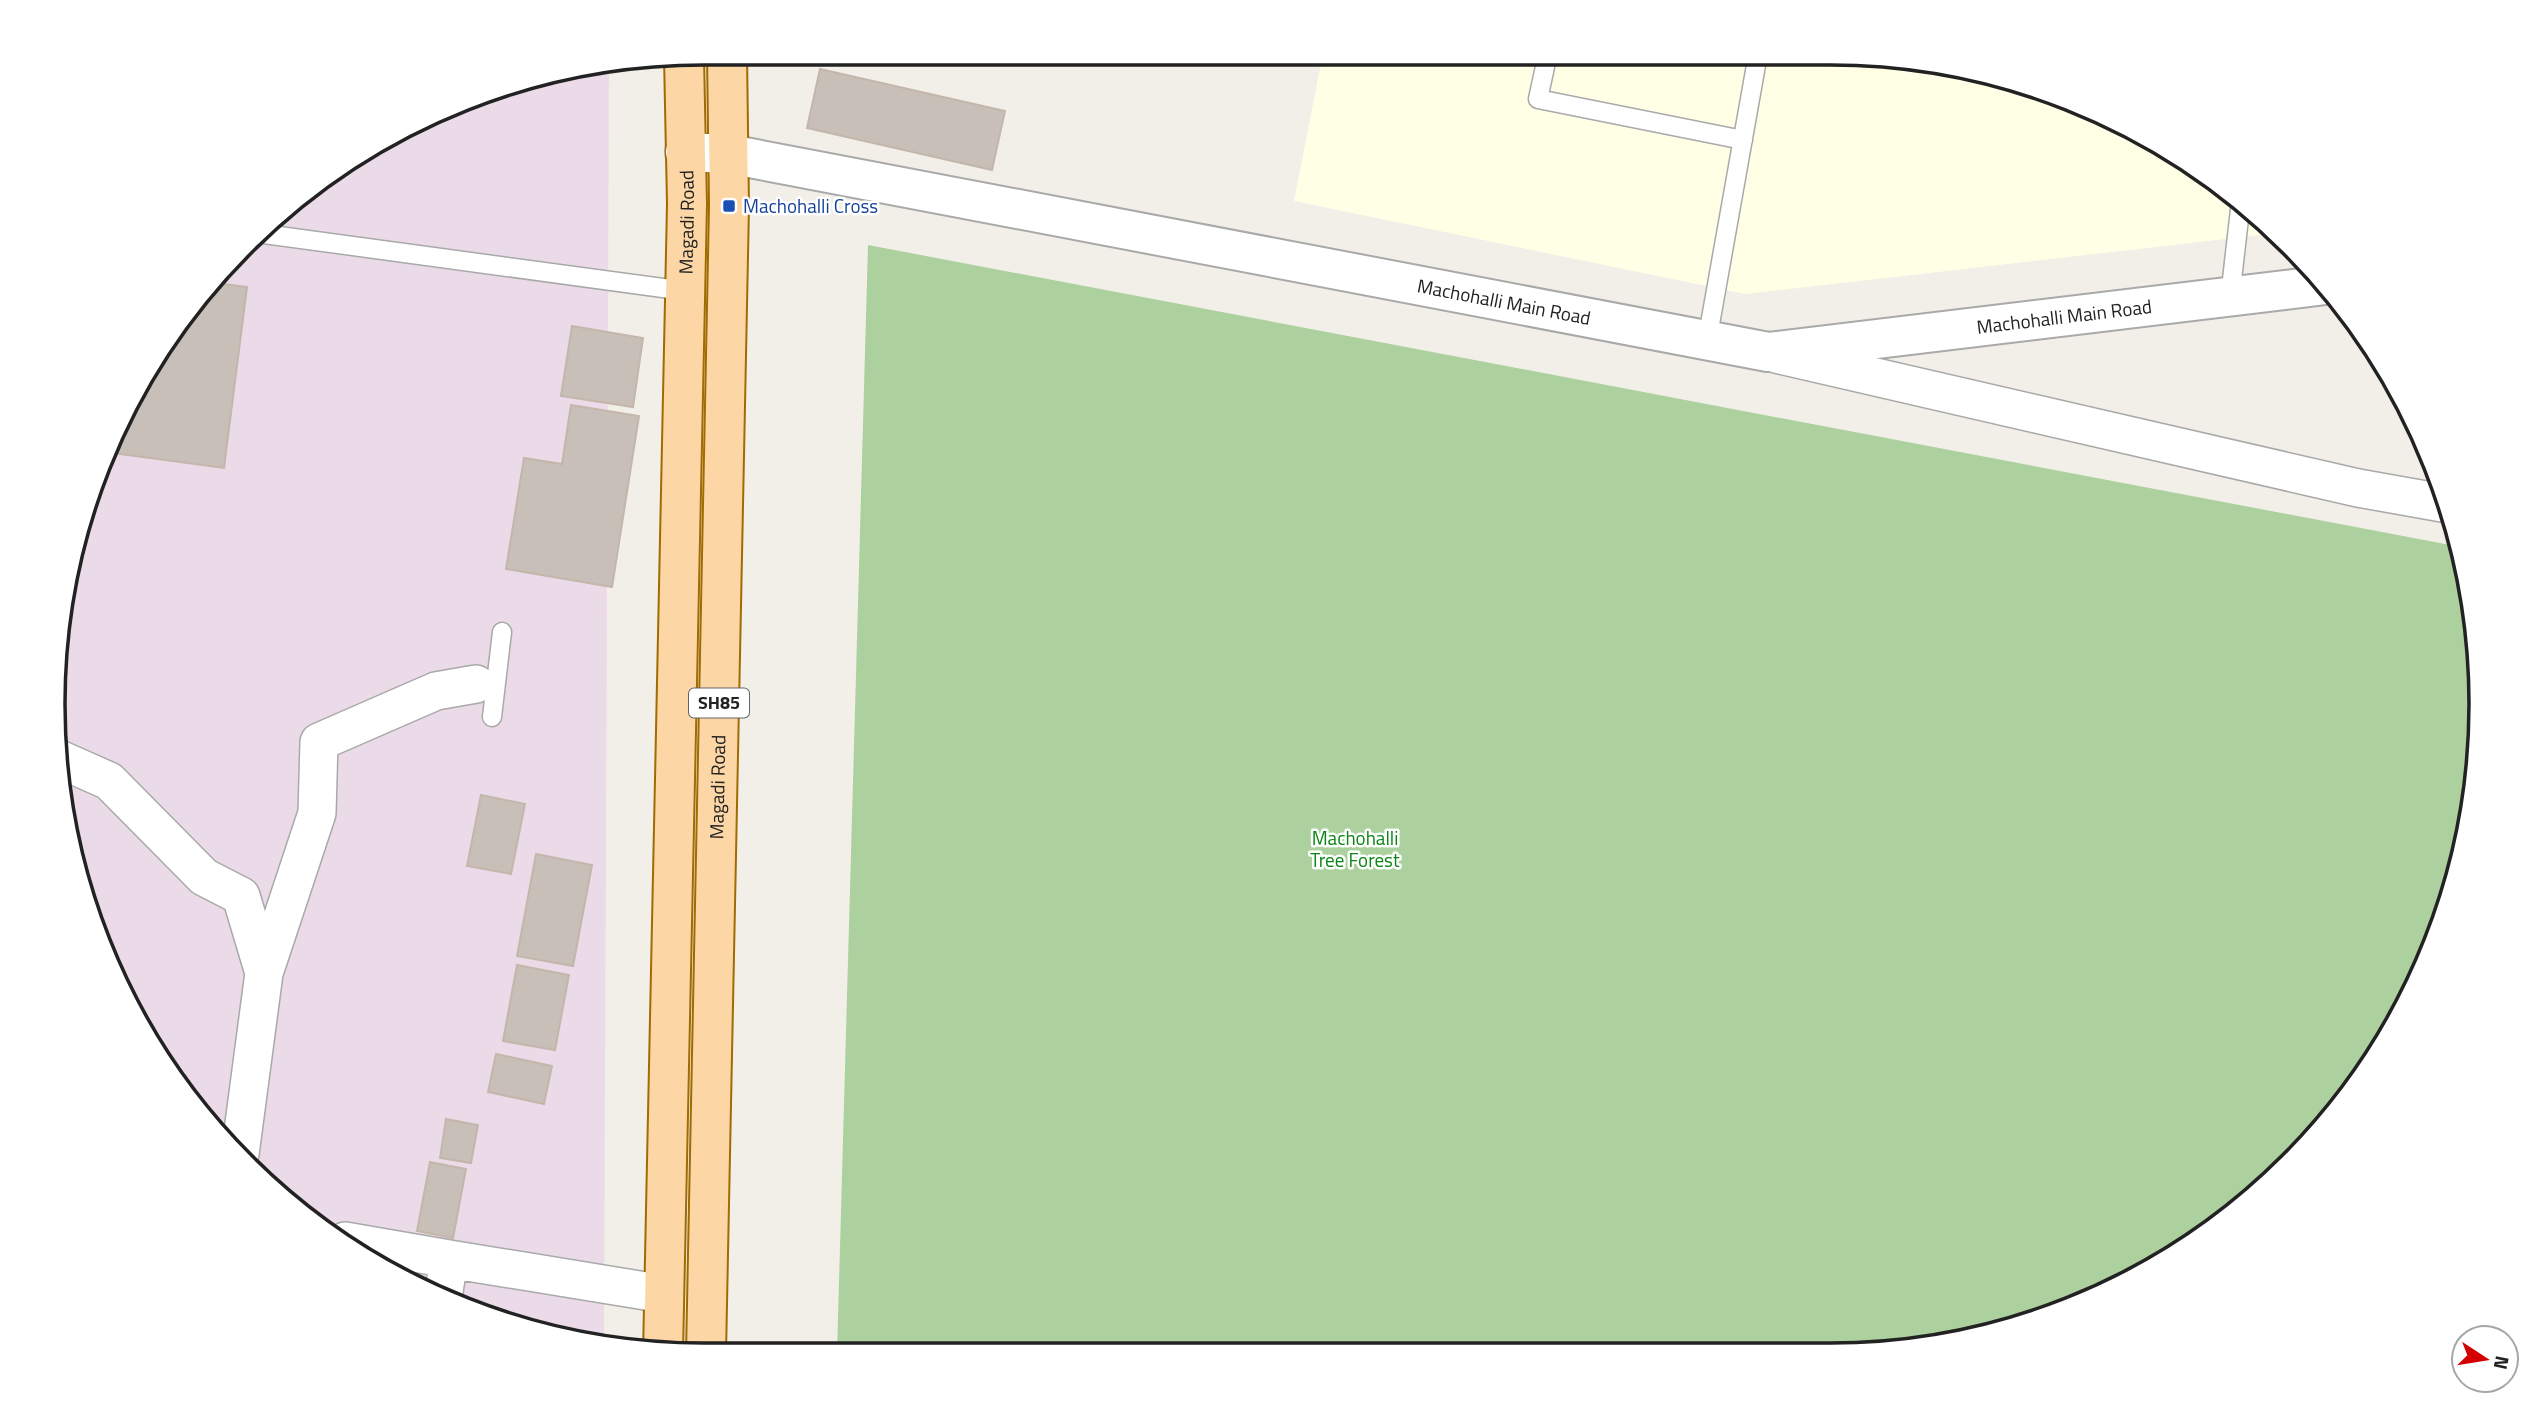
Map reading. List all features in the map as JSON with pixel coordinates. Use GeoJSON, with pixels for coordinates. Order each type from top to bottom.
{"type":"FeatureCollection","features":[{"type":"Feature","properties":{"kind":"main road","name":"Magadi Road"},"geometry":{"type":"LineString","coordinates":[[663,1342],[685,290],[684,65]]}},
{"type":"Feature","properties":{"kind":"main road","name":"Magadi Road"},"geometry":{"type":"LineString","coordinates":[[706,1343],[729,154],[727,65]]}},
{"type":"Feature","properties":{"kind":"street","name":"Machohalli Main Road"},"geometry":{"type":"LineString","coordinates":[[685,152],[729,154],[1768,352],[2314,287]]}},
{"type":"Feature","properties":{"kind":"street"},"geometry":{"type":"LineString","coordinates":[[1768,352],[2358,488],[2436,502]]}},
{"type":"Feature","properties":{"kind":"street"},"geometry":{"type":"LineString","coordinates":[[241,1145],[264,973],[317,813],[319,742],[436,691],[486,686]]}},
{"type":"Feature","properties":{"kind":"street"},"geometry":{"type":"LineString","coordinates":[[68,763],[110,781],[204,877],[241,896],[264,973]]}},
{"type":"Feature","properties":{"kind":"street"},"geometry":{"type":"LineString","coordinates":[[361,1244],[664,1294]]}},
{"type":"Feature","properties":{"kind":"street"},"geometry":{"type":"LineString","coordinates":[[445,1288],[449,1259]]}},
{"type":"Feature","properties":{"kind":"lane"},"geometry":{"type":"LineString","coordinates":[[1546,65],[1538,99],[1743,140]]}},
{"type":"Feature","properties":{"kind":"lane"},"geometry":{"type":"LineString","coordinates":[[1707,341],[1756,65]]}},
{"type":"Feature","properties":{"kind":"lane"},"geometry":{"type":"LineString","coordinates":[[2230,297],[2240,214]]}},
{"type":"Feature","properties":{"kind":"lane"},"geometry":{"type":"LineString","coordinates":[[270,235],[685,290]]}},
{"type":"Feature","properties":{"kind":"lane"},"geometry":{"type":"LineString","coordinates":[[492,717],[486,686],[502,632]]}},
{"type":"Feature","properties":{"kind":"shaded area"},"geometry":{"type":"Polygon","coordinates":[[[1321,65],[1872,66],[1955,77],[2075,113],[2150,150],[2185,172],[2263,235],[1745,294],[1294,201],[1321,65]]]}},
{"type":"Feature","properties":{"kind":"shaded area"},"geometry":{"type":"Polygon","coordinates":[[[609,72],[604,1335],[539,1321],[459,1295],[384,1258],[349,1236],[283,1185],[223,1125],[172,1059],[150,1024],[113,949],[77,829],[66,746],[65,704],[66,662],[77,579],[113,459],[150,384],[172,349],[223,283],[283,223],[349,172],[384,150],[459,113],[499,99],[579,77],[609,72]]]}},
{"type":"Feature","properties":{"kind":"green space","name":"Machohalli Tree Forest"},"geometry":{"type":"Polygon","coordinates":[[[868,245],[2448,545],[2457,579],[2468,662],[2468,746],[2457,829],[2421,949],[2384,1024],[2362,1059],[2311,1125],[2282,1156],[2251,1185],[2185,1236],[2113,1277],[2075,1295],[1995,1321],[1955,1331],[1872,1342],[837,1343],[868,245]]]}},
{"type":"Feature","properties":{"kind":"building"},"geometry":{"type":"Polygon","coordinates":[[[820,69],[1005,111],[992,170],[807,128],[820,69]]]}},
{"type":"Feature","properties":{"kind":"building"},"geometry":{"type":"Polygon","coordinates":[[[222,284],[247,287],[224,468],[116,453],[150,384],[172,349],[222,284]]]}},
{"type":"Feature","properties":{"kind":"building"},"geometry":{"type":"Polygon","coordinates":[[[572,326],[643,338],[633,407],[561,396],[572,326]]]}},
{"type":"Feature","properties":{"kind":"building"},"geometry":{"type":"Polygon","coordinates":[[[571,405],[639,416],[612,587],[506,569],[524,458],[562,464],[571,405]]]}},
{"type":"Feature","properties":{"kind":"building"},"geometry":{"type":"Polygon","coordinates":[[[481,795],[525,804],[511,874],[467,866],[481,795]]]}},
{"type":"Feature","properties":{"kind":"building"},"geometry":{"type":"Polygon","coordinates":[[[536,854],[592,865],[573,966],[517,956],[536,854]]]}},
{"type":"Feature","properties":{"kind":"building"},"geometry":{"type":"Polygon","coordinates":[[[517,965],[569,975],[555,1050],[503,1041],[517,965]]]}},
{"type":"Feature","properties":{"kind":"building"},"geometry":{"type":"Polygon","coordinates":[[[496,1054],[552,1066],[544,1104],[488,1092],[496,1054]]]}},
{"type":"Feature","properties":{"kind":"building"},"geometry":{"type":"Polygon","coordinates":[[[446,1119],[478,1125],[471,1163],[440,1158],[446,1119]]]}},
{"type":"Feature","properties":{"kind":"building"},"geometry":{"type":"Polygon","coordinates":[[[430,1162],[466,1169],[453,1238],[417,1231],[430,1162]]]}},
{"type":"Feature","properties":{"kind":"place","name":"Machohalli Cross"},"geometry":{"type":"Point","coordinates":[729,206]}}]}
